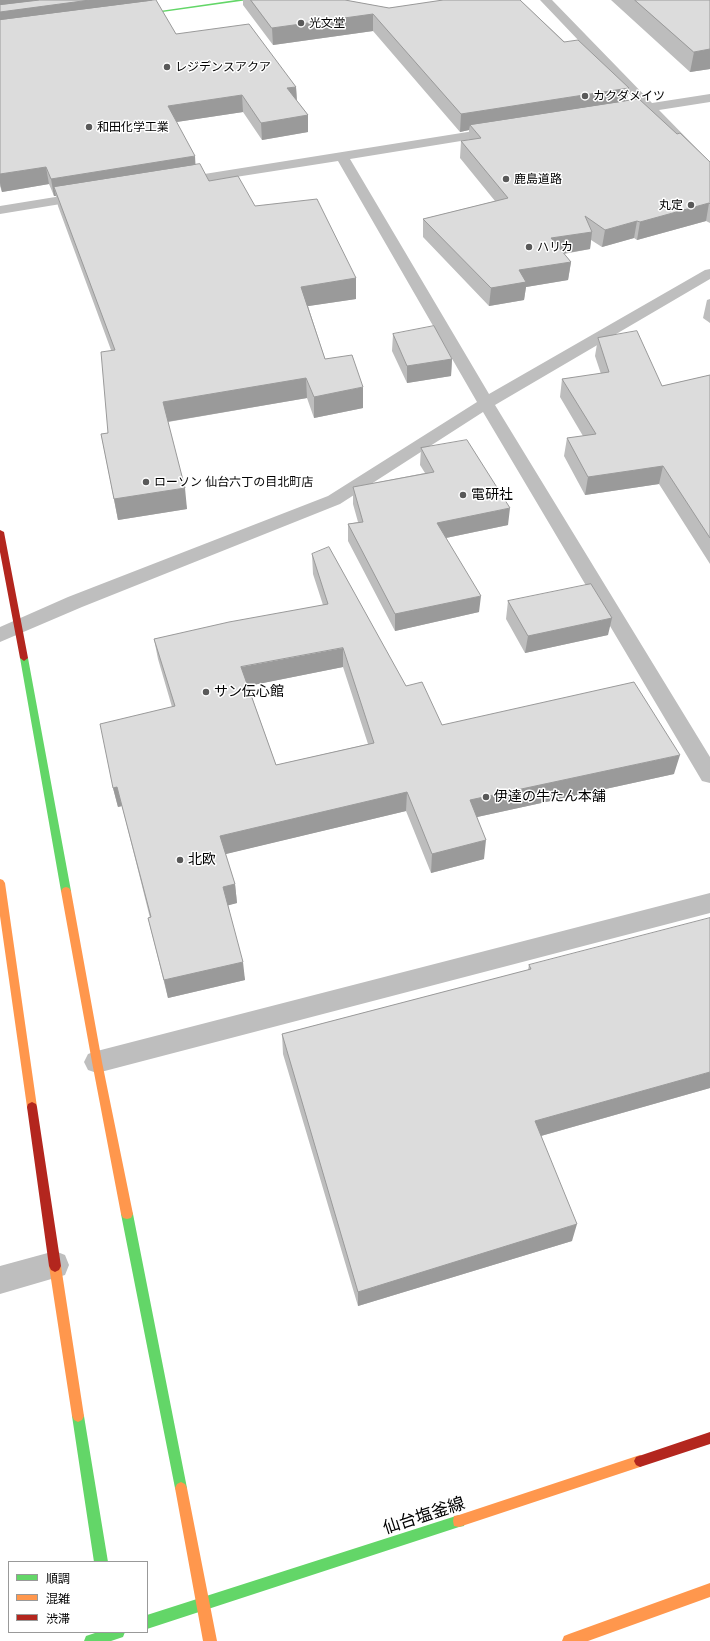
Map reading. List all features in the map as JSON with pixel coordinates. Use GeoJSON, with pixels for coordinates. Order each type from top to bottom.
{"type":"FeatureCollection","features":[{"type":"Feature","properties":{"kind":"street"},"geometry":{"type":"LineString","coordinates":[[123,16],[246,0]]}},
{"type":"Feature","properties":{"kind":"street"},"geometry":{"type":"LineString","coordinates":[[546,0],[710,170]]}},
{"type":"Feature","properties":{"kind":"street"},"geometry":{"type":"LineString","coordinates":[[604,114],[710,98]]}},
{"type":"Feature","properties":{"kind":"street"},"geometry":{"type":"LineString","coordinates":[[163,184],[511,129]]}},
{"type":"Feature","properties":{"kind":"street"},"geometry":{"type":"LineString","coordinates":[[342,156],[486,403],[710,775]]}},
{"type":"Feature","properties":{"kind":"street"},"geometry":{"type":"LineString","coordinates":[[0,210],[101,194]]}},
{"type":"Feature","properties":{"kind":"street"},"geometry":{"type":"LineString","coordinates":[[0,635],[19,628],[75,602],[334,500],[486,403],[710,272]]}},
{"type":"Feature","properties":{"kind":"street"},"geometry":{"type":"LineString","coordinates":[[0,532],[19,628],[97,1062],[172,1440],[210,1641]]}},
{"type":"Feature","properties":{"kind":"street"},"geometry":{"type":"LineString","coordinates":[[0,883],[55,1265],[101,1561]]}},
{"type":"Feature","properties":{"kind":"street"},"geometry":{"type":"LineString","coordinates":[[97,1062],[710,903]]}},
{"type":"Feature","properties":{"kind":"street"},"geometry":{"type":"LineString","coordinates":[[0,1280],[55,1265]]}},
{"type":"Feature","properties":{"kind":"street","name":"仙台塩釜線"},"geometry":{"type":"LineString","coordinates":[[148,1622],[202,1603],[353,1556],[710,1438]]}},
{"type":"Feature","properties":{"kind":"street"},"geometry":{"type":"LineString","coordinates":[[568,1641],[710,1590]]}},
{"type":"Feature","properties":{"kind":"street"},"geometry":{"type":"LineString","coordinates":[[91,1641],[113,1635]]}},
{"type":"Feature","properties":{"kind":"building"},"geometry":{"type":"Polygon","coordinates":[[[40,0],[90,0],[0,12],[0,5],[40,0]]]}},
{"type":"Feature","properties":{"kind":"building"},"geometry":{"type":"Polygon","coordinates":[[[156,0],[176,34],[249,24],[296,87],[287,88],[308,115],[261,123],[242,95],[168,106],[195,156],[51,179],[46,167],[0,174],[0,20],[156,0]]]}},
{"type":"Feature","properties":{"kind":"building"},"geometry":{"type":"Polygon","coordinates":[[[251,0],[345,0],[389,8],[443,0],[520,0],[564,42],[578,40],[629,88],[461,114],[373,14],[272,28],[251,0]]]}},
{"type":"Feature","properties":{"kind":"building"},"geometry":{"type":"Polygon","coordinates":[[[635,0],[710,0],[710,49],[694,52],[635,0]]]}},
{"type":"Feature","properties":{"kind":"building"},"geometry":{"type":"Polygon","coordinates":[[[639,99],[677,134],[680,133],[710,162],[710,204],[709,203],[605,230],[585,216],[592,232],[551,238],[571,262],[519,270],[526,282],[491,288],[423,219],[508,198],[461,141],[481,138],[470,125],[639,99]]]}},
{"type":"Feature","properties":{"kind":"building"},"geometry":{"type":"Polygon","coordinates":[[[200,164],[209,181],[238,176],[255,206],[317,199],[356,278],[301,287],[325,359],[352,355],[363,387],[314,397],[306,378],[163,402],[185,488],[114,499],[101,434],[108,433],[101,352],[115,350],[54,187],[200,164]]]}},
{"type":"Feature","properties":{"kind":"building"},"geometry":{"type":"Polygon","coordinates":[[[434,326],[452,359],[407,366],[393,334],[434,326]]]}},
{"type":"Feature","properties":{"kind":"building"},"geometry":{"type":"Polygon","coordinates":[[[637,331],[662,386],[710,375],[710,538],[663,466],[588,477],[567,438],[596,434],[562,379],[609,372],[598,338],[637,331]]]}},
{"type":"Feature","properties":{"kind":"building"},"geometry":{"type":"Polygon","coordinates":[[[467,440],[510,508],[437,523],[481,596],[395,614],[348,524],[363,522],[353,487],[434,472],[421,448],[467,440]]]}},
{"type":"Feature","properties":{"kind":"building"},"geometry":{"type":"Polygon","coordinates":[[[329,547],[406,686],[422,682],[442,725],[634,682],[680,755],[470,800],[486,840],[432,854],[407,792],[220,836],[235,884],[223,887],[243,962],[164,980],[148,918],[151,917],[117,787],[113,788],[100,724],[175,706],[154,639],[229,622],[328,604],[312,554],[329,547]],[[343,648],[241,667],[276,765],[374,743],[343,648]]]}},
{"type":"Feature","properties":{"kind":"building"},"geometry":{"type":"Polygon","coordinates":[[[591,584],[612,618],[528,636],[508,601],[591,584]]]}},
{"type":"Feature","properties":{"kind":"building"},"geometry":{"type":"Polygon","coordinates":[[[710,918],[710,1072],[535,1121],[577,1224],[358,1292],[282,1034],[531,969],[529,965],[710,918]]]}},
{"type":"Feature","properties":{"kind":"traffic: fast"},"geometry":{"type":"LineString","coordinates":[[134,15],[246,0]]}},
{"type":"Feature","properties":{"kind":"traffic: fast"},"geometry":{"type":"LineString","coordinates":[[24,658],[66,891]]}},
{"type":"Feature","properties":{"kind":"traffic: fast"},"geometry":{"type":"LineString","coordinates":[[127,1214],[181,1488]]}},
{"type":"Feature","properties":{"kind":"traffic: fast"},"geometry":{"type":"LineString","coordinates":[[78,1416],[101,1561]]}},
{"type":"Feature","properties":{"kind":"traffic: fast"},"geometry":{"type":"LineString","coordinates":[[148,1622],[459,1521]]}},
{"type":"Feature","properties":{"kind":"traffic: fast"},"geometry":{"type":"LineString","coordinates":[[91,1641],[115,1633]]}},
{"type":"Feature","properties":{"kind":"traffic: slow"},"geometry":{"type":"LineString","coordinates":[[0,883],[32,1107]]}},
{"type":"Feature","properties":{"kind":"traffic: slow"},"geometry":{"type":"LineString","coordinates":[[66,891],[97,1062],[127,1214]]}},
{"type":"Feature","properties":{"kind":"traffic: slow"},"geometry":{"type":"LineString","coordinates":[[55,1266],[78,1416]]}},
{"type":"Feature","properties":{"kind":"traffic: slow"},"geometry":{"type":"LineString","coordinates":[[459,1521],[640,1461]]}},
{"type":"Feature","properties":{"kind":"traffic: slow"},"geometry":{"type":"LineString","coordinates":[[181,1488],[210,1641]]}},
{"type":"Feature","properties":{"kind":"traffic: slow"},"geometry":{"type":"LineString","coordinates":[[569,1641],[710,1590]]}},
{"type":"Feature","properties":{"kind":"traffic: jam"},"geometry":{"type":"LineString","coordinates":[[0,532],[24,658]]}},
{"type":"Feature","properties":{"kind":"traffic: jam"},"geometry":{"type":"LineString","coordinates":[[32,1107],[55,1266]]}},
{"type":"Feature","properties":{"kind":"traffic: jam"},"geometry":{"type":"LineString","coordinates":[[640,1461],[710,1438]]}},
{"type":"Feature","properties":{"kind":"place","name":"光文堂"},"geometry":{"type":"Point","coordinates":[301,23]}},
{"type":"Feature","properties":{"kind":"place","name":"レジデンスアクア"},"geometry":{"type":"Point","coordinates":[167,67]}},
{"type":"Feature","properties":{"kind":"place","name":"カクダメイツ"},"geometry":{"type":"Point","coordinates":[585,96]}},
{"type":"Feature","properties":{"kind":"place","name":"和田化学工業"},"geometry":{"type":"Point","coordinates":[89,127]}},
{"type":"Feature","properties":{"kind":"place","name":"鹿島道路"},"geometry":{"type":"Point","coordinates":[506,179]}},
{"type":"Feature","properties":{"kind":"place","name":"丸定"},"geometry":{"type":"Point","coordinates":[691,205]}},
{"type":"Feature","properties":{"kind":"place","name":"ハリカ"},"geometry":{"type":"Point","coordinates":[529,247]}},
{"type":"Feature","properties":{"kind":"place","name":"ローソン 仙台六丁の目北町店"},"geometry":{"type":"Point","coordinates":[146,482]}},
{"type":"Feature","properties":{"kind":"place","name":"電研社"},"geometry":{"type":"Point","coordinates":[463,495]}},
{"type":"Feature","properties":{"kind":"place","name":"サン伝心館"},"geometry":{"type":"Point","coordinates":[206,692]}},
{"type":"Feature","properties":{"kind":"place","name":"伊達の牛たん本舗"},"geometry":{"type":"Point","coordinates":[486,797]}},
{"type":"Feature","properties":{"kind":"place","name":"北欧"},"geometry":{"type":"Point","coordinates":[180,860]}}]}
